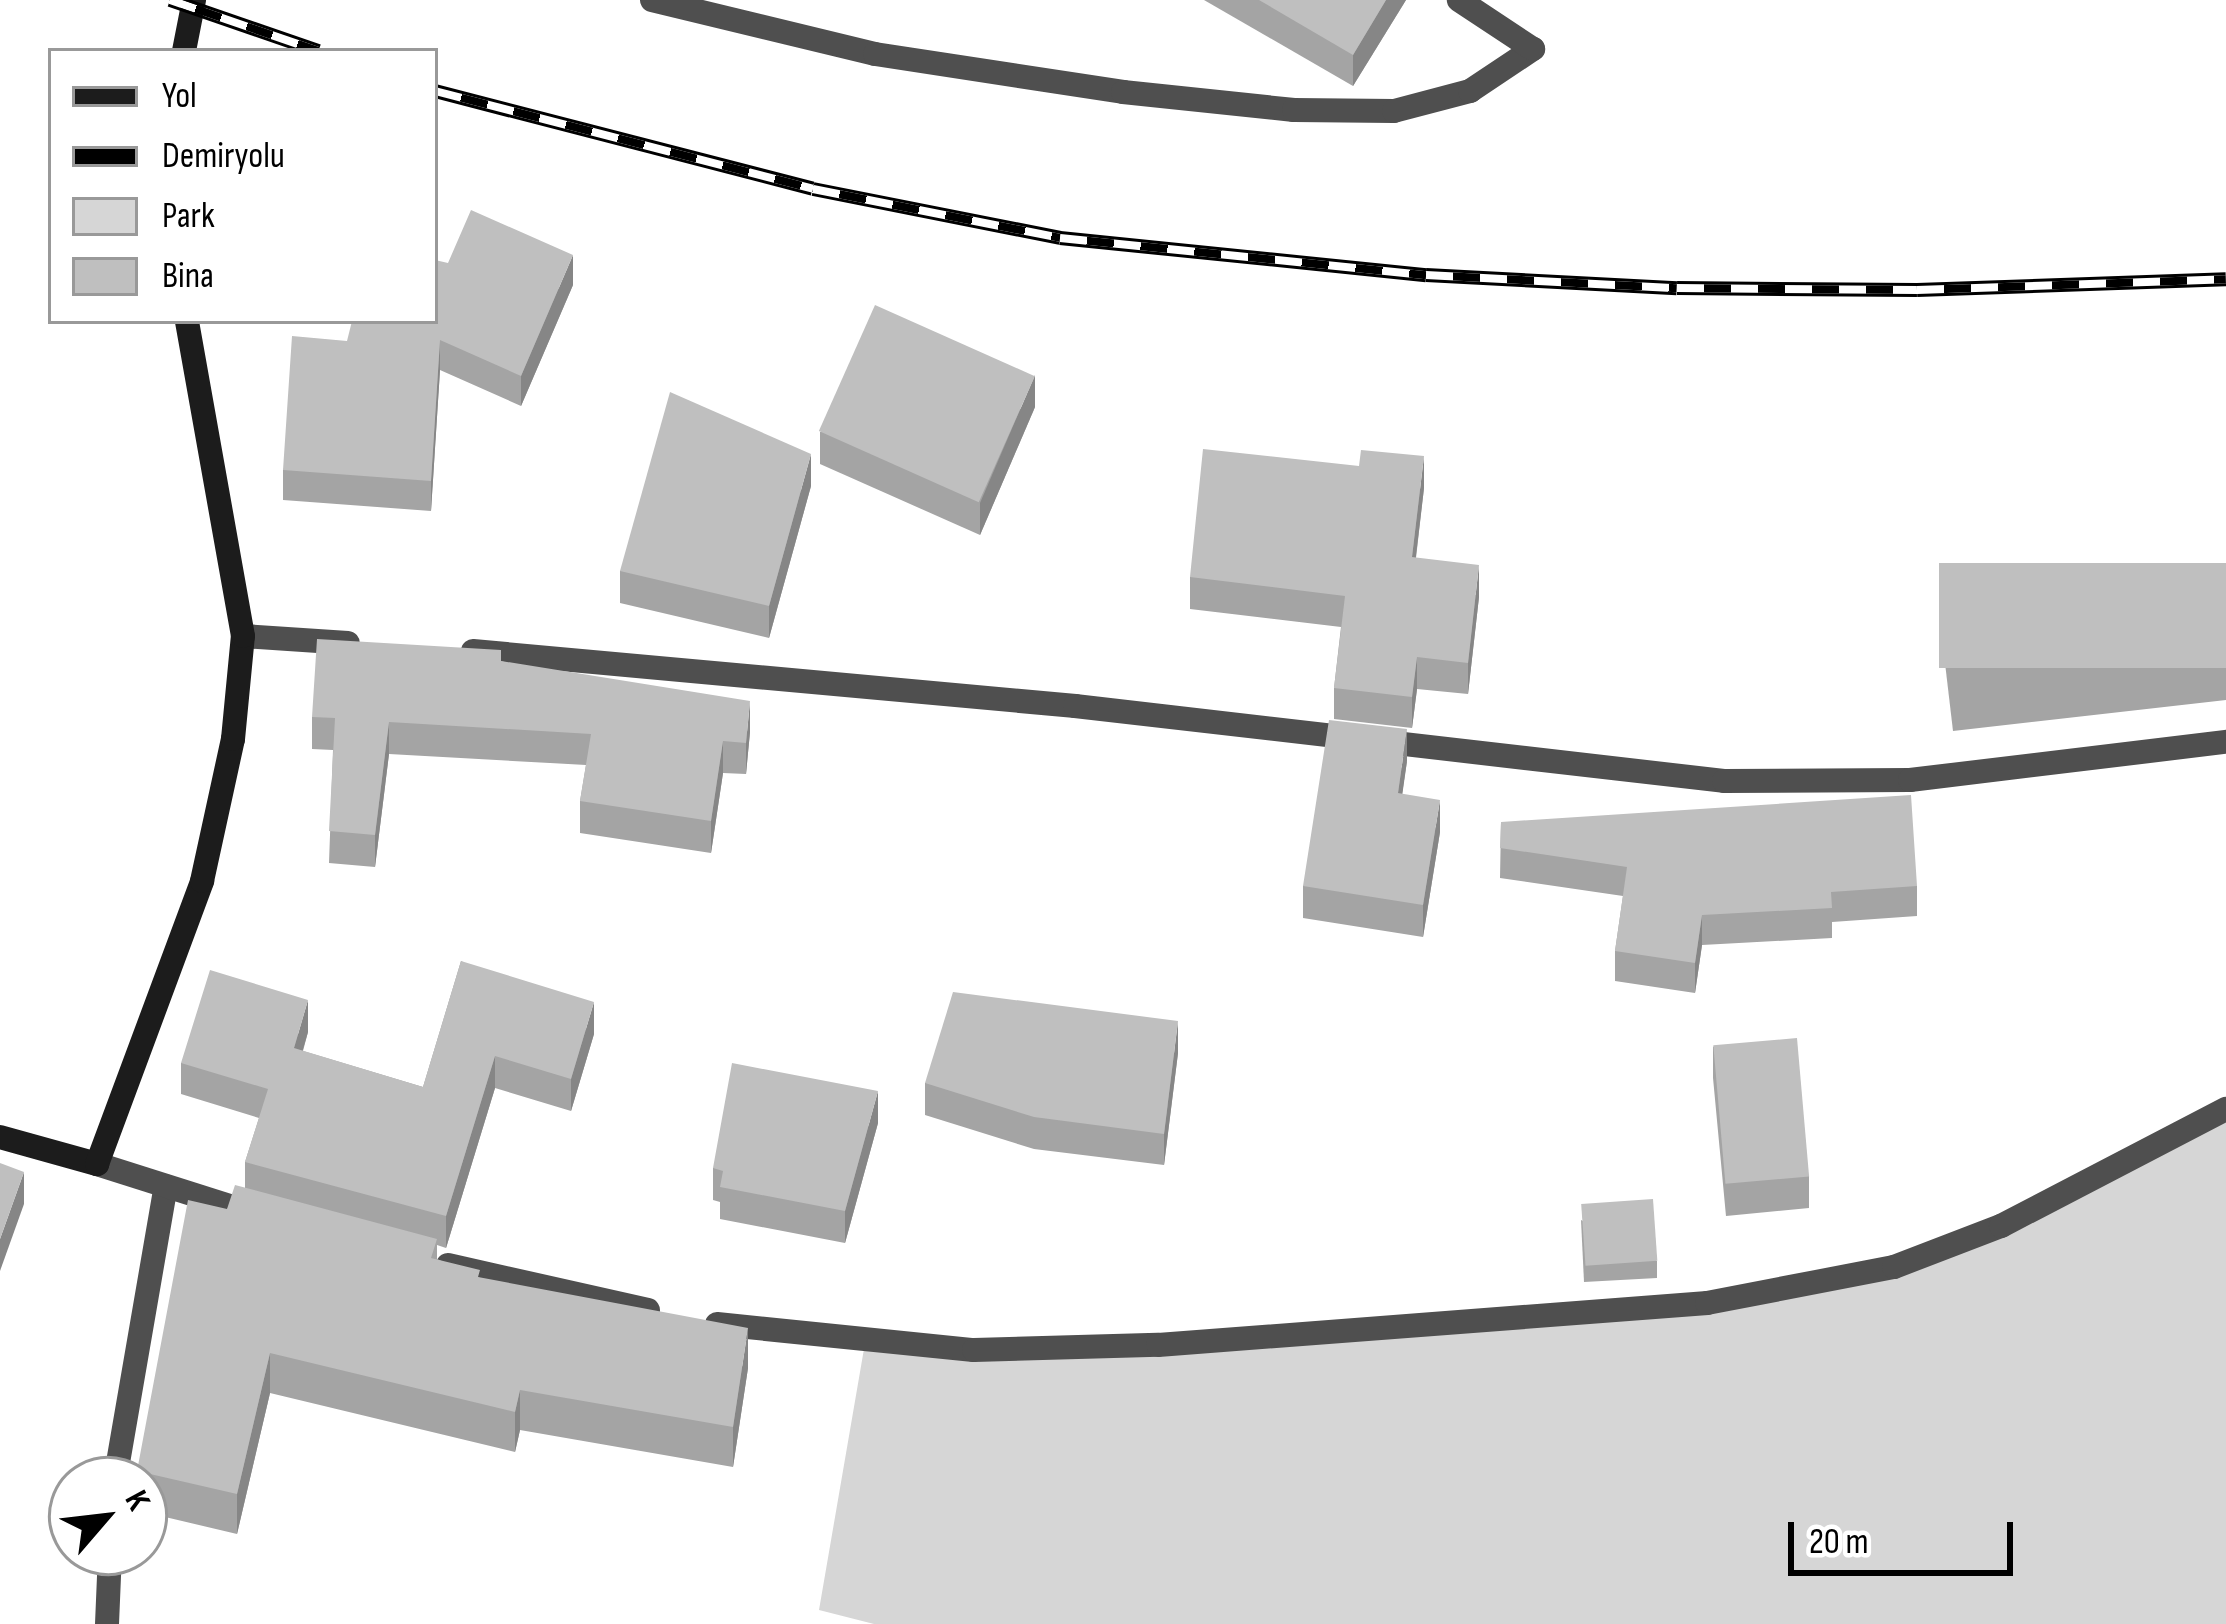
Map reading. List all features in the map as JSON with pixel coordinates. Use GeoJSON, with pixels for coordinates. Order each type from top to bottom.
{"type":"FeatureCollection","features":[{"type":"Feature","properties":{"kind":"street"},"geometry":{"type":"LineString","coordinates":[[185,48],[194,0]]}},
{"type":"Feature","properties":{"kind":"street"},"geometry":{"type":"LineString","coordinates":[[652,0],[875,54],[1100,89],[1294,110],[1394,111],[1470,91],[1533,49],[1459,0]]}},
{"type":"Feature","properties":{"kind":"street"},"geometry":{"type":"LineString","coordinates":[[97,1164],[202,881],[233,739],[243,636],[188,324]]}},
{"type":"Feature","properties":{"kind":"street"},"geometry":{"type":"LineString","coordinates":[[243,636],[384,645]]}},
{"type":"Feature","properties":{"kind":"street"},"geometry":{"type":"LineString","coordinates":[[454,650],[1052,703],[1724,781],[1910,780],[2226,742]]}},
{"type":"Feature","properties":{"kind":"street"},"geometry":{"type":"LineString","coordinates":[[430,1261],[758,1333],[974,1350],[1205,1342],[1707,1303],[1894,1267],[2022,1216],[2226,1109]]}},
{"type":"Feature","properties":{"kind":"street"},"geometry":{"type":"LineString","coordinates":[[0,1137],[292,1226]]}},
{"type":"Feature","properties":{"kind":"street"},"geometry":{"type":"LineString","coordinates":[[119,1456],[166,1186]]}},
{"type":"Feature","properties":{"kind":"street"},"geometry":{"type":"LineString","coordinates":[[107,1624],[109,1576]]}},
{"type":"Feature","properties":{"kind":"green space"},"geometry":{"type":"Polygon","coordinates":[[[2226,1109],[2226,1624],[874,1624],[819,1610],[865,1343],[974,1350],[1582,1316],[1894,1267],[2226,1109]]]}},
{"type":"Feature","properties":{"kind":"building"},"geometry":{"type":"Polygon","coordinates":[[[1259,0],[1386,0],[1353,55],[1259,0]]]}},
{"type":"Feature","properties":{"kind":"building"},"geometry":{"type":"Polygon","coordinates":[[[471,210],[573,255],[521,376],[440,340],[431,481],[283,470],[292,336],[347,341],[351,324],[438,324],[438,261],[448,263],[471,210]]]}},
{"type":"Feature","properties":{"kind":"building"},"geometry":{"type":"Polygon","coordinates":[[[875,305],[1035,376],[979,502],[819,431],[875,305]]]}},
{"type":"Feature","properties":{"kind":"building"},"geometry":{"type":"Polygon","coordinates":[[[670,392],[811,454],[769,606],[620,571],[670,392]]]}},
{"type":"Feature","properties":{"kind":"building"},"geometry":{"type":"Polygon","coordinates":[[[1203,449],[1359,466],[1361,450],[1424,456],[1412,557],[1479,565],[1468,663],[1417,657],[1412,697],[1334,688],[1345,596],[1190,577],[1203,449]]]}},
{"type":"Feature","properties":{"kind":"building"},"geometry":{"type":"Polygon","coordinates":[[[1939,563],[2226,563],[2226,668],[1939,668],[1939,563]]]}},
{"type":"Feature","properties":{"kind":"building"},"geometry":{"type":"Polygon","coordinates":[[[317,639],[501,650],[501,661],[750,701],[746,743],[723,741],[711,821],[580,801],[591,734],[389,722],[375,835],[329,831],[335,718],[312,717],[317,639]]]}},
{"type":"Feature","properties":{"kind":"building"},"geometry":{"type":"Polygon","coordinates":[[[1329,720],[1407,729],[1398,793],[1440,800],[1423,905],[1303,886],[1329,720]]]}},
{"type":"Feature","properties":{"kind":"building"},"geometry":{"type":"Polygon","coordinates":[[[1911,795],[1917,886],[1831,892],[1832,908],[1702,915],[1695,963],[1615,951],[1627,867],[1500,848],[1501,822],[1911,795]]]}},
{"type":"Feature","properties":{"kind":"building"},"geometry":{"type":"Polygon","coordinates":[[[461,961],[594,1002],[571,1079],[495,1056],[446,1216],[245,1162],[268,1089],[181,1063],[210,970],[308,1000],[294,1048],[423,1087],[461,961]]]}},
{"type":"Feature","properties":{"kind":"building"},"geometry":{"type":"Polygon","coordinates":[[[953,992],[1178,1021],[1164,1134],[1034,1117],[925,1083],[953,992]]]}},
{"type":"Feature","properties":{"kind":"building"},"geometry":{"type":"Polygon","coordinates":[[[1797,1038],[1809,1176],[1725,1184],[1713,1045],[1797,1038]]]}},
{"type":"Feature","properties":{"kind":"building"},"geometry":{"type":"Polygon","coordinates":[[[732,1063],[878,1091],[845,1211],[720,1187],[723,1171],[713,1168],[732,1063]]]}},
{"type":"Feature","properties":{"kind":"building"},"geometry":{"type":"Polygon","coordinates":[[[0,1163],[24,1172],[0,1239],[0,1163]]]}},
{"type":"Feature","properties":{"kind":"building"},"geometry":{"type":"Polygon","coordinates":[[[235,1185],[437,1239],[431,1258],[480,1270],[478,1277],[748,1328],[733,1427],[520,1390],[515,1412],[270,1353],[237,1494],[168,1478],[168,1456],[140,1456],[188,1200],[227,1209],[235,1185]]]}},
{"type":"Feature","properties":{"kind":"building"},"geometry":{"type":"Polygon","coordinates":[[[1653,1199],[1657,1261],[1586,1266],[1581,1204],[1653,1199]]]}},
{"type":"Feature","properties":{"kind":"railway"},"geometry":{"type":"LineString","coordinates":[[170,0],[309,48]]}},
{"type":"Feature","properties":{"kind":"railway"},"geometry":{"type":"LineString","coordinates":[[438,92],[813,189],[1060,238],[1426,275],[1677,288],[1917,290],[2226,279]]}}]}
